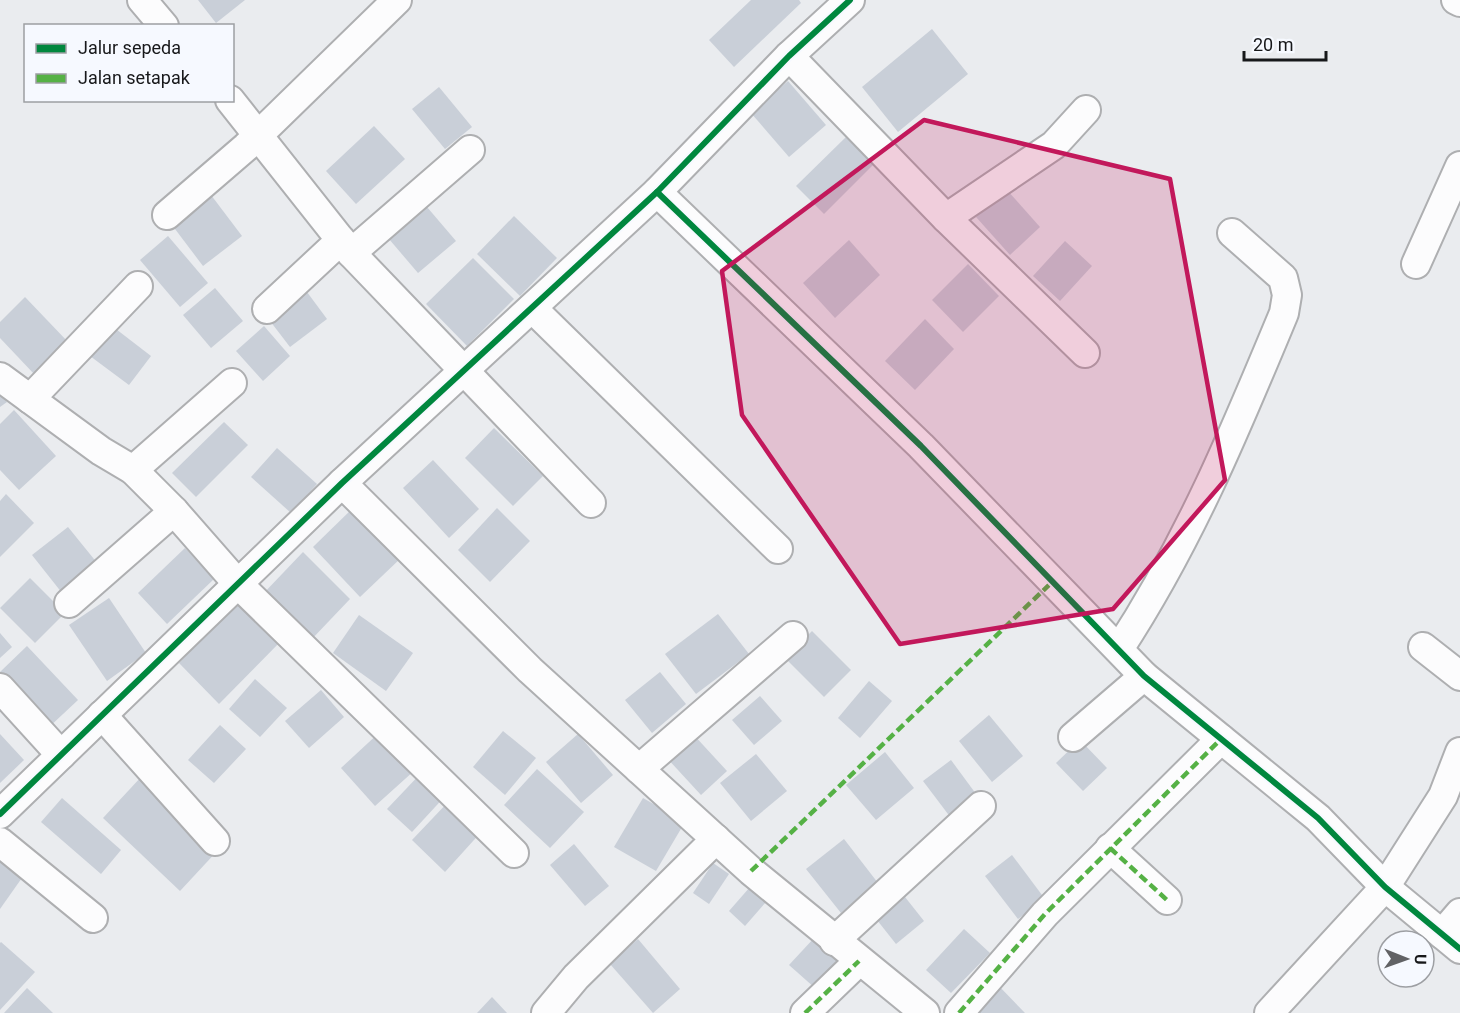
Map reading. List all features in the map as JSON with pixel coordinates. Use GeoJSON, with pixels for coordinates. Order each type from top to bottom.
{"type":"FeatureCollection","features":[{"type":"Feature","properties":{"kind":"street"},"geometry":{"type":"LineString","coordinates":[[142,0],[162,24]]}},
{"type":"Feature","properties":{"kind":"street"},"geometry":{"type":"LineString","coordinates":[[167,214],[259,134],[397,0]]}},
{"type":"Feature","properties":{"kind":"street"},"geometry":{"type":"LineString","coordinates":[[0,814],[342,483],[466,371],[657,192],[789,56],[850,0]]}},
{"type":"Feature","properties":{"kind":"street"},"geometry":{"type":"LineString","coordinates":[[789,56],[946,218],[1085,353]]}},
{"type":"Feature","properties":{"kind":"street"},"geometry":{"type":"LineString","coordinates":[[232,102],[346,247],[591,503]]}},
{"type":"Feature","properties":{"kind":"street"},"geometry":{"type":"LineString","coordinates":[[946,218],[1054,145],[1086,110]]}},
{"type":"Feature","properties":{"kind":"street"},"geometry":{"type":"LineString","coordinates":[[267,309],[470,150]]}},
{"type":"Feature","properties":{"kind":"street"},"geometry":{"type":"LineString","coordinates":[[1416,264],[1460,166]]}},
{"type":"Feature","properties":{"kind":"street"},"geometry":{"type":"LineString","coordinates":[[657,192],[921,446],[1051,583],[1144,676],[1318,818],[1385,887],[1454,932]]}},
{"type":"Feature","properties":{"kind":"street"},"geometry":{"type":"LineString","coordinates":[[1119,649],[1156,592],[1217,473],[1284,313],[1287,295],[1283,278],[1232,233]]}},
{"type":"Feature","properties":{"kind":"street"},"geometry":{"type":"LineString","coordinates":[[30,399],[138,286]]}},
{"type":"Feature","properties":{"kind":"street"},"geometry":{"type":"LineString","coordinates":[[532,308],[778,549]]}},
{"type":"Feature","properties":{"kind":"street"},"geometry":{"type":"LineString","coordinates":[[0,376],[101,451],[133,470],[174,511],[238,584],[513,853]]}},
{"type":"Feature","properties":{"kind":"street"},"geometry":{"type":"LineString","coordinates":[[133,470],[232,383]]}},
{"type":"Feature","properties":{"kind":"street"},"geometry":{"type":"LineString","coordinates":[[342,483],[530,670],[716,839],[859,961],[925,1013]]}},
{"type":"Feature","properties":{"kind":"street"},"geometry":{"type":"LineString","coordinates":[[69,603],[174,511]]}},
{"type":"Feature","properties":{"kind":"street"},"geometry":{"type":"LineString","coordinates":[[639,769],[793,636]]}},
{"type":"Feature","properties":{"kind":"street"},"geometry":{"type":"LineString","coordinates":[[1423,647],[1460,676]]}},
{"type":"Feature","properties":{"kind":"street"},"geometry":{"type":"LineString","coordinates":[[1073,737],[1144,676]]}},
{"type":"Feature","properties":{"kind":"street"},"geometry":{"type":"LineString","coordinates":[[0,687],[61,755]]}},
{"type":"Feature","properties":{"kind":"street"},"geometry":{"type":"LineString","coordinates":[[102,715],[215,841]]}},
{"type":"Feature","properties":{"kind":"street"},"geometry":{"type":"LineString","coordinates":[[959,1013],[1046,914],[1221,738]]}},
{"type":"Feature","properties":{"kind":"street"},"geometry":{"type":"LineString","coordinates":[[1269,1013],[1385,887],[1443,796],[1460,752]]}},
{"type":"Feature","properties":{"kind":"street"},"geometry":{"type":"LineString","coordinates":[[834,940],[981,806]]}},
{"type":"Feature","properties":{"kind":"street"},"geometry":{"type":"LineString","coordinates":[[546,1013],[576,977],[716,839]]}},
{"type":"Feature","properties":{"kind":"street"},"geometry":{"type":"LineString","coordinates":[[0,842],[93,918]]}},
{"type":"Feature","properties":{"kind":"street"},"geometry":{"type":"LineString","coordinates":[[1110,848],[1167,900]]}},
{"type":"Feature","properties":{"kind":"street"},"geometry":{"type":"LineString","coordinates":[[805,1013],[859,961]]}},
{"type":"Feature","properties":{"kind":"highlighted area"},"geometry":{"type":"Polygon","coordinates":[[[924,120],[1170,179],[1225,480],[1113,609],[900,644],[742,415],[722,271],[924,120]]]}},
{"type":"Feature","properties":{"kind":"building"},"geometry":{"type":"Polygon","coordinates":[[[198,0],[245,0],[216,23],[198,0]]]}},
{"type":"Feature","properties":{"kind":"building"},"geometry":{"type":"Polygon","coordinates":[[[751,0],[799,0],[801,3],[734,67],[709,40],[751,0]]]}},
{"type":"Feature","properties":{"kind":"building"},"geometry":{"type":"Polygon","coordinates":[[[932,29],[968,74],[898,132],[862,87],[932,29]]]}},
{"type":"Feature","properties":{"kind":"building"},"geometry":{"type":"Polygon","coordinates":[[[788,81],[826,125],[789,157],[751,113],[788,81]]]}},
{"type":"Feature","properties":{"kind":"building"},"geometry":{"type":"Polygon","coordinates":[[[439,87],[472,127],[445,149],[412,109],[439,87]]]}},
{"type":"Feature","properties":{"kind":"building"},"geometry":{"type":"Polygon","coordinates":[[[374,126],[405,159],[356,204],[326,171],[374,126]]]}},
{"type":"Feature","properties":{"kind":"building"},"geometry":{"type":"Polygon","coordinates":[[[846,137],[873,165],[824,214],[796,186],[846,137]]]}},
{"type":"Feature","properties":{"kind":"building"},"geometry":{"type":"Polygon","coordinates":[[[1007,190],[1040,227],[1010,255],[976,217],[1007,190]]]}},
{"type":"Feature","properties":{"kind":"building"},"geometry":{"type":"Polygon","coordinates":[[[211,195],[242,236],[203,266],[172,225],[211,195]]]}},
{"type":"Feature","properties":{"kind":"building"},"geometry":{"type":"Polygon","coordinates":[[[421,200],[456,241],[418,273],[383,232],[421,200]]]}},
{"type":"Feature","properties":{"kind":"building"},"geometry":{"type":"Polygon","coordinates":[[[514,216],[557,258],[520,296],[477,254],[514,216]]]}},
{"type":"Feature","properties":{"kind":"building"},"geometry":{"type":"Polygon","coordinates":[[[168,236],[208,283],[180,307],[140,260],[168,236]]]}},
{"type":"Feature","properties":{"kind":"building"},"geometry":{"type":"Polygon","coordinates":[[[849,240],[880,275],[835,318],[803,283],[849,240]]]}},
{"type":"Feature","properties":{"kind":"building"},"geometry":{"type":"Polygon","coordinates":[[[1065,241],[1092,266],[1060,301],[1033,276],[1065,241]]]}},
{"type":"Feature","properties":{"kind":"building"},"geometry":{"type":"Polygon","coordinates":[[[473,258],[514,299],[467,346],[426,304],[473,258]]]}},
{"type":"Feature","properties":{"kind":"building"},"geometry":{"type":"Polygon","coordinates":[[[968,264],[999,296],[963,332],[932,300],[968,264]]]}},
{"type":"Feature","properties":{"kind":"building"},"geometry":{"type":"Polygon","coordinates":[[[215,288],[243,321],[211,348],[183,315],[215,288]]]}},
{"type":"Feature","properties":{"kind":"building"},"geometry":{"type":"Polygon","coordinates":[[[304,288],[327,319],[290,347],[267,317],[304,288]]]}},
{"type":"Feature","properties":{"kind":"building"},"geometry":{"type":"Polygon","coordinates":[[[25,297],[68,342],[35,375],[0,338],[0,322],[25,297]]]}},
{"type":"Feature","properties":{"kind":"building"},"geometry":{"type":"Polygon","coordinates":[[[925,319],[954,349],[915,390],[885,361],[925,319]]]}},
{"type":"Feature","properties":{"kind":"building"},"geometry":{"type":"Polygon","coordinates":[[[112,326],[151,356],[129,385],[90,356],[112,326]]]}},
{"type":"Feature","properties":{"kind":"building"},"geometry":{"type":"Polygon","coordinates":[[[264,326],[290,356],[263,381],[236,351],[264,326]]]}},
{"type":"Feature","properties":{"kind":"building"},"geometry":{"type":"Polygon","coordinates":[[[0,394],[7,402],[0,407],[0,394]]]}},
{"type":"Feature","properties":{"kind":"building"},"geometry":{"type":"Polygon","coordinates":[[[14,410],[56,456],[19,490],[0,470],[0,424],[14,410]]]}},
{"type":"Feature","properties":{"kind":"building"},"geometry":{"type":"Polygon","coordinates":[[[224,422],[248,445],[196,497],[172,473],[224,422]]]}},
{"type":"Feature","properties":{"kind":"building"},"geometry":{"type":"Polygon","coordinates":[[[494,428],[543,476],[513,506],[465,458],[494,428]]]}},
{"type":"Feature","properties":{"kind":"building"},"geometry":{"type":"Polygon","coordinates":[[[277,448],[317,484],[291,513],[251,477],[277,448]]]}},
{"type":"Feature","properties":{"kind":"building"},"geometry":{"type":"Polygon","coordinates":[[[433,460],[479,509],[449,538],[403,488],[433,460]]]}},
{"type":"Feature","properties":{"kind":"building"},"geometry":{"type":"Polygon","coordinates":[[[6,494],[34,523],[0,557],[0,501],[6,494]]]}},
{"type":"Feature","properties":{"kind":"building"},"geometry":{"type":"Polygon","coordinates":[[[354,507],[402,557],[360,597],[313,547],[354,507]]]}},
{"type":"Feature","properties":{"kind":"building"},"geometry":{"type":"Polygon","coordinates":[[[497,508],[530,541],[490,582],[458,550],[497,508]]]}},
{"type":"Feature","properties":{"kind":"building"},"geometry":{"type":"Polygon","coordinates":[[[68,527],[102,569],[66,598],[32,555],[68,527]]]}},
{"type":"Feature","properties":{"kind":"building"},"geometry":{"type":"Polygon","coordinates":[[[185,548],[214,579],[167,624],[138,593],[185,548]]]}},
{"type":"Feature","properties":{"kind":"building"},"geometry":{"type":"Polygon","coordinates":[[[303,552],[350,599],[310,641],[262,595],[303,552]]]}},
{"type":"Feature","properties":{"kind":"building"},"geometry":{"type":"Polygon","coordinates":[[[30,578],[65,613],[35,643],[0,608],[30,578]]]}},
{"type":"Feature","properties":{"kind":"building"},"geometry":{"type":"Polygon","coordinates":[[[245,595],[286,636],[219,704],[179,663],[245,595]]]}},
{"type":"Feature","properties":{"kind":"building"},"geometry":{"type":"Polygon","coordinates":[[[109,598],[146,653],[107,681],[69,625],[109,598]]]}},
{"type":"Feature","properties":{"kind":"building"},"geometry":{"type":"Polygon","coordinates":[[[718,614],[749,654],[696,694],[665,654],[718,614]]]}},
{"type":"Feature","properties":{"kind":"building"},"geometry":{"type":"Polygon","coordinates":[[[359,615],[413,653],[386,691],[333,653],[359,615]]]}},
{"type":"Feature","properties":{"kind":"building"},"geometry":{"type":"Polygon","coordinates":[[[812,631],[851,670],[824,697],[785,658],[812,631]]]}},
{"type":"Feature","properties":{"kind":"building"},"geometry":{"type":"Polygon","coordinates":[[[0,633],[12,647],[0,658],[0,633]]]}},
{"type":"Feature","properties":{"kind":"building"},"geometry":{"type":"Polygon","coordinates":[[[27,646],[78,700],[47,729],[0,680],[0,672],[27,646]]]}},
{"type":"Feature","properties":{"kind":"building"},"geometry":{"type":"Polygon","coordinates":[[[660,672],[686,704],[652,733],[625,700],[660,672]]]}},
{"type":"Feature","properties":{"kind":"building"},"geometry":{"type":"Polygon","coordinates":[[[255,679],[287,708],[260,737],[229,709],[255,679]]]}},
{"type":"Feature","properties":{"kind":"building"},"geometry":{"type":"Polygon","coordinates":[[[869,681],[892,701],[860,738],[838,718],[869,681]]]}},
{"type":"Feature","properties":{"kind":"building"},"geometry":{"type":"Polygon","coordinates":[[[321,690],[344,717],[309,748],[285,721],[321,690]]]}},
{"type":"Feature","properties":{"kind":"building"},"geometry":{"type":"Polygon","coordinates":[[[760,696],[782,721],[754,745],[732,720],[760,696]]]}},
{"type":"Feature","properties":{"kind":"building"},"geometry":{"type":"Polygon","coordinates":[[[989,715],[1023,756],[992,782],[959,741],[989,715]]]}},
{"type":"Feature","properties":{"kind":"building"},"geometry":{"type":"Polygon","coordinates":[[[220,725],[246,749],[214,783],[188,760],[220,725]]]}},
{"type":"Feature","properties":{"kind":"building"},"geometry":{"type":"Polygon","coordinates":[[[381,731],[415,770],[375,806],[341,768],[381,731]]]}},
{"type":"Feature","properties":{"kind":"building"},"geometry":{"type":"Polygon","coordinates":[[[503,731],[536,758],[505,795],[473,767],[503,731]]]}},
{"type":"Feature","properties":{"kind":"building"},"geometry":{"type":"Polygon","coordinates":[[[692,733],[727,771],[701,795],[666,757],[692,733]]]}},
{"type":"Feature","properties":{"kind":"building"},"geometry":{"type":"Polygon","coordinates":[[[0,734],[24,760],[0,783],[0,734]]]}},
{"type":"Feature","properties":{"kind":"building"},"geometry":{"type":"Polygon","coordinates":[[[578,734],[613,775],[581,803],[546,762],[578,734]]]}},
{"type":"Feature","properties":{"kind":"building"},"geometry":{"type":"Polygon","coordinates":[[[1080,740],[1107,768],[1083,791],[1056,763],[1080,740]]]}},
{"type":"Feature","properties":{"kind":"building"},"geometry":{"type":"Polygon","coordinates":[[[885,752],[914,788],[876,820],[846,785],[885,752]]]}},
{"type":"Feature","properties":{"kind":"building"},"geometry":{"type":"Polygon","coordinates":[[[756,754],[787,791],[751,821],[720,783],[756,754]]]}},
{"type":"Feature","properties":{"kind":"building"},"geometry":{"type":"Polygon","coordinates":[[[951,760],[979,798],[951,818],[923,781],[951,760]]]}},
{"type":"Feature","properties":{"kind":"building"},"geometry":{"type":"Polygon","coordinates":[[[537,769],[584,812],[550,848],[504,805],[537,769]]]}},
{"type":"Feature","properties":{"kind":"building"},"geometry":{"type":"Polygon","coordinates":[[[424,770],[448,793],[412,832],[387,809],[424,770]]]}},
{"type":"Feature","properties":{"kind":"building"},"geometry":{"type":"Polygon","coordinates":[[[142,776],[219,849],[180,891],[103,818],[142,776]]]}},
{"type":"Feature","properties":{"kind":"building"},"geometry":{"type":"Polygon","coordinates":[[[62,798],[121,850],[101,874],[41,822],[62,798]]]}},
{"type":"Feature","properties":{"kind":"building"},"geometry":{"type":"Polygon","coordinates":[[[643,798],[685,822],[656,871],[614,847],[643,798]]]}},
{"type":"Feature","properties":{"kind":"building"},"geometry":{"type":"Polygon","coordinates":[[[451,799],[483,830],[445,872],[412,840],[451,799]]]}},
{"type":"Feature","properties":{"kind":"building"},"geometry":{"type":"Polygon","coordinates":[[[844,839],[878,883],[841,913],[806,869],[844,839]]]}},
{"type":"Feature","properties":{"kind":"building"},"geometry":{"type":"Polygon","coordinates":[[[574,844],[609,886],[585,906],[550,865],[574,844]]]}},
{"type":"Feature","properties":{"kind":"building"},"geometry":{"type":"Polygon","coordinates":[[[1012,855],[1045,899],[1018,919],[985,876],[1012,855]]]}},
{"type":"Feature","properties":{"kind":"building"},"geometry":{"type":"Polygon","coordinates":[[[0,858],[24,875],[0,909],[0,858]]]}},
{"type":"Feature","properties":{"kind":"building"},"geometry":{"type":"Polygon","coordinates":[[[713,863],[729,874],[709,904],[693,893],[713,863]]]}},
{"type":"Feature","properties":{"kind":"building"},"geometry":{"type":"Polygon","coordinates":[[[750,887],[766,902],[745,926],[729,911],[750,887]]]}},
{"type":"Feature","properties":{"kind":"building"},"geometry":{"type":"Polygon","coordinates":[[[905,897],[924,921],[896,944],[877,920],[905,897]]]}},
{"type":"Feature","properties":{"kind":"building"},"geometry":{"type":"Polygon","coordinates":[[[964,929],[990,953],[951,993],[926,970],[964,929]]]}},
{"type":"Feature","properties":{"kind":"building"},"geometry":{"type":"Polygon","coordinates":[[[815,937],[840,960],[815,988],[789,965],[815,937]]]}},
{"type":"Feature","properties":{"kind":"building"},"geometry":{"type":"Polygon","coordinates":[[[638,939],[680,989],[653,1013],[610,964],[638,939]]]}},
{"type":"Feature","properties":{"kind":"building"},"geometry":{"type":"Polygon","coordinates":[[[0,943],[35,972],[0,1010],[0,943]]]}},
{"type":"Feature","properties":{"kind":"building"},"geometry":{"type":"Polygon","coordinates":[[[996,983],[1025,1013],[966,1013],[996,983]]]}},
{"type":"Feature","properties":{"kind":"building"},"geometry":{"type":"Polygon","coordinates":[[[27,988],[53,1013],[4,1013],[27,988]]]}},
{"type":"Feature","properties":{"kind":"building"},"geometry":{"type":"Polygon","coordinates":[[[492,997],[507,1013],[477,1013],[492,997]]]}},
{"type":"Feature","properties":{"kind":"marked path"},"geometry":{"type":"LineString","coordinates":[[751,871],[1051,583]]}},
{"type":"Feature","properties":{"kind":"marked path"},"geometry":{"type":"LineString","coordinates":[[959,1013],[1045,914],[1221,739]]}},
{"type":"Feature","properties":{"kind":"marked path"},"geometry":{"type":"LineString","coordinates":[[1110,848],[1167,900]]}},
{"type":"Feature","properties":{"kind":"marked path"},"geometry":{"type":"LineString","coordinates":[[805,1013],[859,961]]}},
{"type":"Feature","properties":{"kind":"cycle path"},"geometry":{"type":"LineString","coordinates":[[0,814],[342,483],[657,192],[789,56],[850,0]]}},
{"type":"Feature","properties":{"kind":"cycle path"},"geometry":{"type":"LineString","coordinates":[[657,192],[921,446],[1144,676],[1318,818],[1385,887],[1460,949]]}}]}
